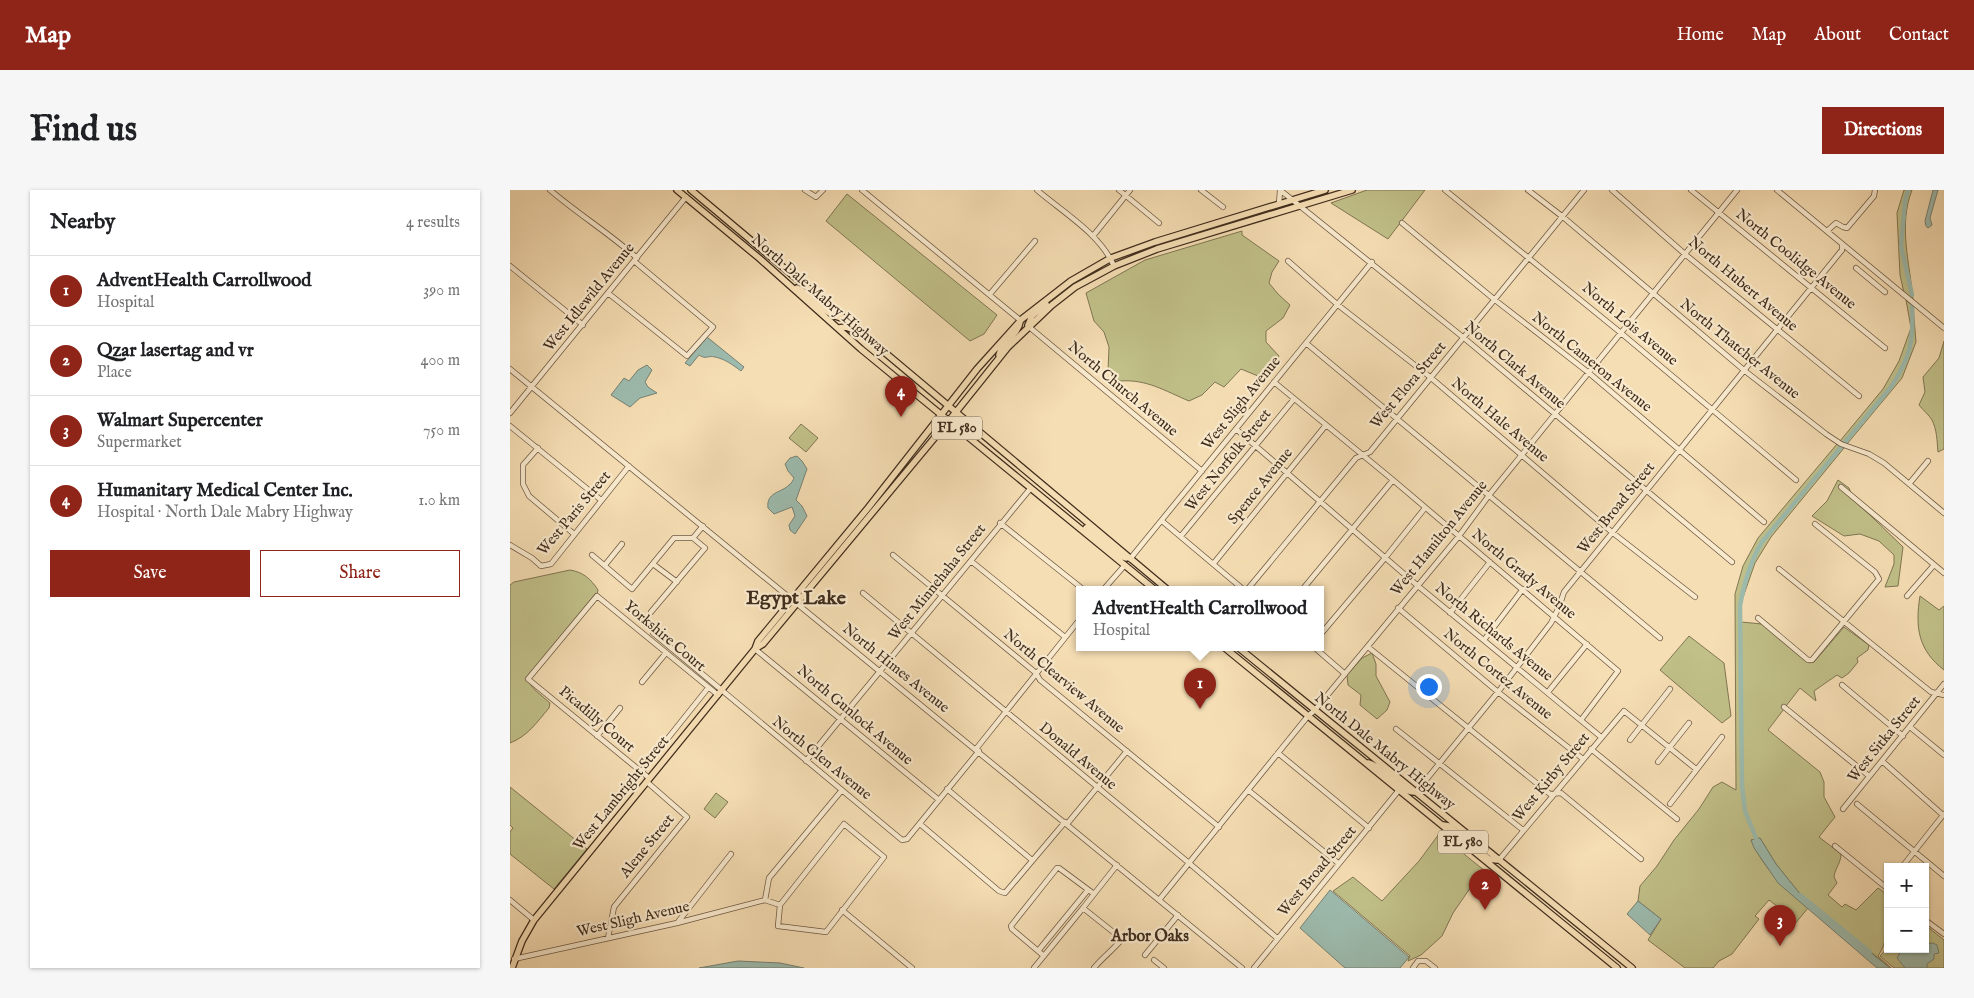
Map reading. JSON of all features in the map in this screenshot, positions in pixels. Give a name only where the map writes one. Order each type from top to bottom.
[{"type":"main road","name":"North Dale Mabry Highway","points":[[678,190],[686,193],[730,234],[948,421],[1150,586]]},
{"type":"main road","name":"North Dale Mabry Highway","points":[[691,190],[1163,586]]},
{"type":"main road","points":[[691,190],[686,193],[707,204]]},
{"type":"main road","points":[[999,357],[1002,346],[1019,327],[1020,320],[1071,281],[1111,258],[1155,242],[1325,190]]},
{"type":"main road","points":[[999,357],[1028,326],[1075,287],[1114,266],[1157,249],[1352,190]]},
{"type":"main road","points":[[730,234],[748,238]]},
{"type":"main road","points":[[759,258],[777,263]]},
{"type":"main road","points":[[790,286],[804,292],[834,317],[844,318]]},
{"type":"main road","points":[[1028,326],[1032,316],[1056,293]]},
{"type":"main road","name":"West Lambright Street","points":[[794,601],[981,364],[1020,320]]},
{"type":"main road","points":[[839,328],[846,327],[864,334]]},
{"type":"main road","name":"West Lambright Street","points":[[514,959],[534,920],[720,693],[755,649],[758,641],[956,412],[999,357]]},
{"type":"main road","points":[[1065,516],[1074,519],[1124,558],[1130,559]]},
{"type":"main road","points":[[1124,565],[1136,568],[1158,586]]},
{"type":"main road","name":"North Dale Mabry Highway","points":[[1229,651],[1617,968]]},
{"type":"main road","name":"North Dale Mabry Highway","points":[[1243,651],[1632,968]]},
{"type":"main road","points":[[1242,662],[1251,663],[1266,675],[1272,675]]},
{"type":"main road","points":[[1364,761],[1375,764],[1405,790],[1416,792]]},
{"type":"main road","points":[[1441,824],[1449,826],[1489,858],[1499,860]]},
{"type":"main road","points":[[1502,874],[1509,875],[1518,882],[1535,889]]},
{"type":"main road","points":[[512,968],[514,959]]},
{"type":"street","points":[[550,190],[578,214],[598,225],[713,327],[687,356],[608,293]]},
{"type":"street","points":[[805,190],[816,198],[823,190]]},
{"type":"street","points":[[862,190],[1020,320]]},
{"type":"street","points":[[1038,190],[1093,236],[1111,258],[1114,266]]},
{"type":"street","points":[[1119,190],[1159,223]]},
{"type":"street","points":[[1093,236],[1130,190]]},
{"type":"street","points":[[1201,190],[1222,207]]},
{"type":"street","points":[[1278,204],[1280,190]]},
{"type":"street","name":"North Clark Avenue","points":[[1280,190],[1372,262],[1732,562]]},
{"type":"street","name":"North Lois Avenue","points":[[1446,190],[1530,257],[1796,480]]},
{"type":"street","name":"North Thatcher Avenue","points":[[1528,190],[1745,371],[1841,444],[1869,454],[1884,463],[1944,513]]},
{"type":"street","name":"West Flora Street","points":[[1249,586],[1356,458],[1370,452],[1584,190]]},
{"type":"street","name":"North Hubert Avenue","points":[[1612,190],[1686,254],[1859,396]]},
{"type":"street","name":"North Coolidge Avenue","points":[[1691,190],[1885,348]]},
{"type":"street","name":"West Hamilton Avenue","points":[[1159,900],[1308,716],[1368,647],[1398,608],[1459,536],[1522,454],[1737,190]]},
{"type":"street","points":[[1777,190],[1944,328]]},
{"type":"street","points":[[1827,232],[1836,224],[1847,228],[1874,196],[1874,190]]},
{"type":"street","name":"West Idlewild Avenue","points":[[510,413],[608,293],[686,193]]},
{"type":"street","name":"North Cameron Avenue","points":[[1402,223],[1495,300],[1588,373],[1764,522]]},
{"type":"street","points":[[990,294],[1035,241]]},
{"type":"street","name":"West Broad Street","points":[[1416,792],[1498,692],[1555,617],[1564,592],[1842,250],[1842,244]]},
{"type":"street","name":"North Hale Avenue","points":[[1288,261],[1338,305],[1522,454],[1613,533],[1695,597]]},
{"type":"street","name":"West Sligh Avenue","points":[[1130,559],[1372,262]]},
{"type":"street","points":[[510,266],[583,324]]},
{"type":"street","points":[[1856,268],[1885,292]]},
{"type":"street","points":[[1870,280],[1876,273]]},
{"type":"street","name":"North Church Avenue","points":[[1028,326],[1202,471]]},
{"type":"street","points":[[1306,343],[1490,494],[1660,638]]},
{"type":"street","name":"North Himes Avenue","points":[[510,369],[1242,968]]},
{"type":"street","name":"North Grady Avenue","points":[[1274,382],[1393,480],[1618,671],[1581,720]]},
{"type":"street","name":"West Norfolk Street","points":[[1181,536],[1294,398]]},
{"type":"street","name":"Spence Avenue","points":[[1214,563],[1326,425]]},
{"type":"street","points":[[510,426],[601,500]]},
{"type":"street","name":"North Richards Avenue","points":[[1236,429],[1418,586],[1601,737]]},
{"type":"street","points":[[538,448],[523,465],[523,484],[528,496],[574,534]]},
{"type":"street","points":[[1909,484],[1928,461]]},
{"type":"street","name":"West Paris Street","points":[[510,545],[532,558],[541,566],[551,564],[629,466]]},
{"type":"street","points":[[1305,586],[1393,480]]},
{"type":"street","points":[[1841,487],[1944,573]]},
{"type":"street","name":"West Minnehaha Street","points":[[806,761],[1030,488]]},
{"type":"street","points":[[1324,631],[1386,558],[1425,508]]},
{"type":"street","points":[[1162,521],[1241,586]]},
{"type":"street","points":[[1000,523],[1079,586]]},
{"type":"street","points":[[1758,618],[1808,660],[1812,660],[1875,584],[1878,579],[1875,572],[1815,524]]},
{"type":"street","points":[[693,538],[702,526]]},
{"type":"street","points":[[592,555],[632,588],[674,538],[693,538],[705,548],[651,612]]},
{"type":"street","points":[[605,565],[622,544]]},
{"type":"street","name":"North Clearview Avenue","points":[[893,555],[1036,673],[1040,680],[1219,826]]},
{"type":"street","points":[[970,560],[1065,637]]},
{"type":"street","points":[[1450,612],[1490,562]]},
{"type":"street","points":[[653,564],[677,582]]},
{"type":"street","points":[[1106,586],[1124,565]]},
{"type":"street","points":[[1907,596],[1934,565]]},
{"type":"street","points":[[1779,569],[1931,692],[1944,695]]},
{"type":"street","points":[[1484,640],[1523,590]]},
{"type":"street","name":"Donald Avenue","points":[[863,593],[1277,938]]},
{"type":"street","name":"Yorkshire Court","points":[[528,679],[597,596],[708,688],[720,693]]},
{"type":"street","name":"North Cortez Avenue","points":[[1398,608],[1498,692],[1583,759]]},
{"type":"street","points":[[1076,624],[920,824],[999,891],[1005,893],[1127,751]]},
{"type":"street","points":[[653,632],[721,688],[720,693]]},
{"type":"street","points":[[1548,692],[1587,644]]},
{"type":"street","points":[[1368,647],[1550,794],[1561,793],[1641,859]]},
{"type":"street","name":"North Gunlock Avenue","points":[[755,649],[938,800]]},
{"type":"street","points":[[1318,651],[1345,674]]},
{"type":"street","points":[[642,682],[666,653]]},
{"type":"street","name":"Picadilly Court","points":[[528,679],[641,772],[648,780]]},
{"type":"street","name":"West Sitka Street","points":[[1843,809],[1944,684]]},
{"type":"street","points":[[1842,685],[1903,736]]},
{"type":"street","points":[[641,772],[708,688]]},
{"type":"street","points":[[1630,740],[1670,688]]},
{"type":"street","name":"North Glen Avenue","points":[[720,693],[902,840],[907,839],[920,824]]},
{"type":"street","points":[[1784,707],[1869,776]]},
{"type":"street","points":[[597,736],[620,708]]},
{"type":"street","name":"West Kirby Street","points":[[1499,860],[1624,711],[1642,725]]},
{"type":"street","points":[[1658,762],[1689,722]]},
{"type":"street","points":[[1642,725],[1696,769]]},
{"type":"street","points":[[1910,727],[1944,754]]},
{"type":"street","points":[[1396,729],[1523,830]]},
{"type":"street","points":[[1670,804],[1722,737]]},
{"type":"street","points":[[1591,749],[1677,820]]},
{"type":"street","points":[[1278,754],[1369,828]]},
{"type":"street","points":[[1882,761],[1943,815],[1905,863]]},
{"type":"street","name":"Alene Street","points":[[608,938],[614,906],[687,817],[648,780]]},
{"type":"street","points":[[765,900],[769,878],[842,790]]},
{"type":"street","points":[[947,790],[1032,860]]},
{"type":"street","points":[[1248,790],[1338,863]]},
{"type":"street","name":"West Broad Street","points":[[1254,968],[1399,790]]},
{"type":"street","points":[[1857,804],[1944,876]]},
{"type":"street","points":[[844,824],[884,857],[842,910],[826,932],[778,926],[780,904],[844,824]]},
{"type":"street","points":[[1835,846],[1884,885]]},
{"type":"street","points":[[677,923],[731,854]]},
{"type":"street","points":[[1034,968],[1117,865]]},
{"type":"street","points":[[1044,956],[1012,929],[1011,926],[1057,868],[1094,894]]},
{"type":"street","points":[[1038,951],[1088,890]]},
{"type":"street","points":[[510,900],[534,920]]},
{"type":"street","name":"West Sligh Avenue","points":[[514,959],[677,923],[765,900],[780,904]]},
{"type":"street","points":[[1083,908],[1122,939],[1108,956],[1102,958],[1094,968]]},
{"type":"street","points":[[842,910],[912,968]]},
{"type":"street","points":[[1145,955],[1178,915]]},
{"type":"street","points":[[1929,923],[1944,934]]},
{"type":"street","points":[[1154,960],[1164,968]]},
{"type":"street","points":[[1413,968],[1418,962],[1426,961],[1435,968]]},
{"type":"shaded area","points":[[1367,190],[1425,190],[1388,239],[1331,203]]},
{"type":"shaded area","points":[[1904,190],[1912,190],[1908,204],[1905,231],[1913,300],[1904,293],[1900,275],[1897,213]]},
{"type":"shaded area","points":[[1933,190],[1938,190],[1930,218],[1932,225],[1928,228],[1925,221]]},
{"type":"shaded area","points":[[847,194],[997,315],[984,334],[970,341],[826,221]]},
{"type":"shaded area","points":[[1242,231],[1242,235],[1279,261],[1272,272],[1269,283],[1290,305],[1283,318],[1266,331],[1266,342],[1279,356],[1269,372],[1258,376],[1241,369],[1224,387],[1215,382],[1202,395],[1189,401],[1147,384],[1120,381],[1108,371],[1109,347],[1104,332],[1094,321],[1086,293],[1145,260]]},
{"type":"shaded area","points":[[1906,300],[1913,306],[1916,342],[1902,378],[1847,444],[1840,441],[1883,389],[1899,361],[1911,328]]},
{"type":"shaded area","points":[[707,337],[744,367],[741,371],[719,358],[699,355],[690,366],[685,363]]},
{"type":"shaded area","points":[[1944,341],[1944,449],[1938,452],[1934,424],[1919,405],[1925,392],[1923,377],[1939,358]]},
{"type":"shaded area","points":[[647,365],[652,370],[645,382],[648,387],[657,393],[640,398],[630,407],[611,395],[624,378],[629,381],[638,370]]},
{"type":"shaded area","points":[[801,424],[818,438],[806,452],[789,438]]},
{"type":"shaded area","points":[[1837,444],[1844,448],[1771,537],[1755,563],[1741,603],[1741,622],[1762,624],[1809,663],[1814,662],[1844,627],[1869,645],[1868,650],[1857,658],[1858,662],[1849,673],[1842,678],[1837,675],[1814,691],[1816,701],[1800,688],[1786,706],[1782,707],[1784,709],[1768,730],[1820,772],[1824,782],[1824,797],[1835,817],[1819,837],[1841,854],[1834,877],[1837,883],[1828,895],[1842,907],[1845,904],[1856,910],[1878,888],[1884,892],[1884,944],[1878,956],[1891,968],[1805,900],[1776,864],[1760,838],[1751,840],[1768,869],[1783,886],[1808,908],[1794,925],[1782,910],[1769,900],[1755,916],[1759,919],[1732,954],[1719,961],[1713,968],[1685,968],[1648,940],[1661,919],[1638,901],[1640,886],[1657,866],[1713,787],[1722,782],[1736,790],[1735,594],[1743,566],[1758,538]]},
{"type":"shaded area","points":[[797,456],[807,469],[796,500],[802,506],[807,516],[795,534],[790,530],[789,525],[795,516],[792,507],[774,514],[768,508],[768,503],[772,496],[792,482],[794,478],[785,464],[790,458]]},
{"type":"shaded area","points":[[1838,480],[1849,488],[1851,493],[1840,484],[1838,487],[1903,547],[1898,586],[1885,587],[1894,564],[1894,555],[1879,541],[1860,534],[1844,536],[1812,516],[1827,501]]},
{"type":"shaded area","points":[[570,570],[579,572],[589,579],[598,590],[597,594],[526,679],[550,703],[549,708],[527,733],[510,743],[510,585],[514,582]]},
{"type":"shaded area","points":[[1920,596],[1939,610],[1944,606],[1944,670],[1929,654],[1920,637],[1918,618]]},
{"type":"shaded area","points":[[1689,636],[1724,663],[1731,716],[1722,723],[1660,670]]},
{"type":"shaded area","points":[[1372,653],[1376,664],[1376,676],[1390,702],[1387,710],[1377,719],[1360,705],[1361,695],[1348,685],[1347,675],[1362,658]]},
{"type":"shaded area","points":[[510,787],[587,849],[554,889],[510,854],[510,832],[513,828],[510,825]]},
{"type":"shaded area","points":[[716,793],[728,802],[715,818],[704,809]]},
{"type":"shaded area","points":[[1439,834],[1485,871],[1475,881],[1453,913],[1442,936],[1421,955],[1408,961],[1410,956],[1333,891],[1353,877],[1382,901],[1419,861]]},
{"type":"shaded area","points":[[1760,838],[1776,864],[1805,900],[1890,968],[1877,968],[1778,883],[1754,848],[1751,840]]},
{"type":"shaded area","points":[[1330,890],[1409,957],[1400,968],[1345,968],[1300,928]]},
{"type":"shaded area","points":[[1638,901],[1661,919],[1650,935],[1627,914]]},
{"type":"shaded area","points":[[1929,928],[1944,940],[1944,968],[1894,968],[1880,956],[1884,952],[1929,953]]},
{"type":"shaded area","points":[[1929,944],[1937,945],[1939,953],[1934,954],[1934,959],[1927,964],[1927,968],[1905,968],[1897,958],[1900,953],[1929,953]]},
{"type":"shaded area","points":[[738,961],[780,963],[804,968],[699,968]]},
{"type":"waterway","points":[[1908,190],[1905,201],[1901,246],[1912,295]]},
{"type":"waterway","points":[[1758,843],[1745,811],[1742,786],[1740,606],[1746,581],[1754,557],[1762,542],[1891,387],[1907,358],[1912,329],[1912,306]]},
{"type":"waterway","points":[[1800,895],[1870,952]]},
{"type":"place","name":"Humanitary Medical Center Inc.","points":[[901,417]]},
{"type":"place","name":"AdventHealth Carrollwood","points":[[1200,709]]},
{"type":"place","name":"Qzar lasertag and vr","points":[[1485,910]]},
{"type":"place","name":"Walmart Supercenter","points":[[1780,946]]},
{"type":"district","name":"Egypt Lake","points":[[796,598]]},
{"type":"district","name":"Arbor Oaks","points":[[1150,937]]}]
